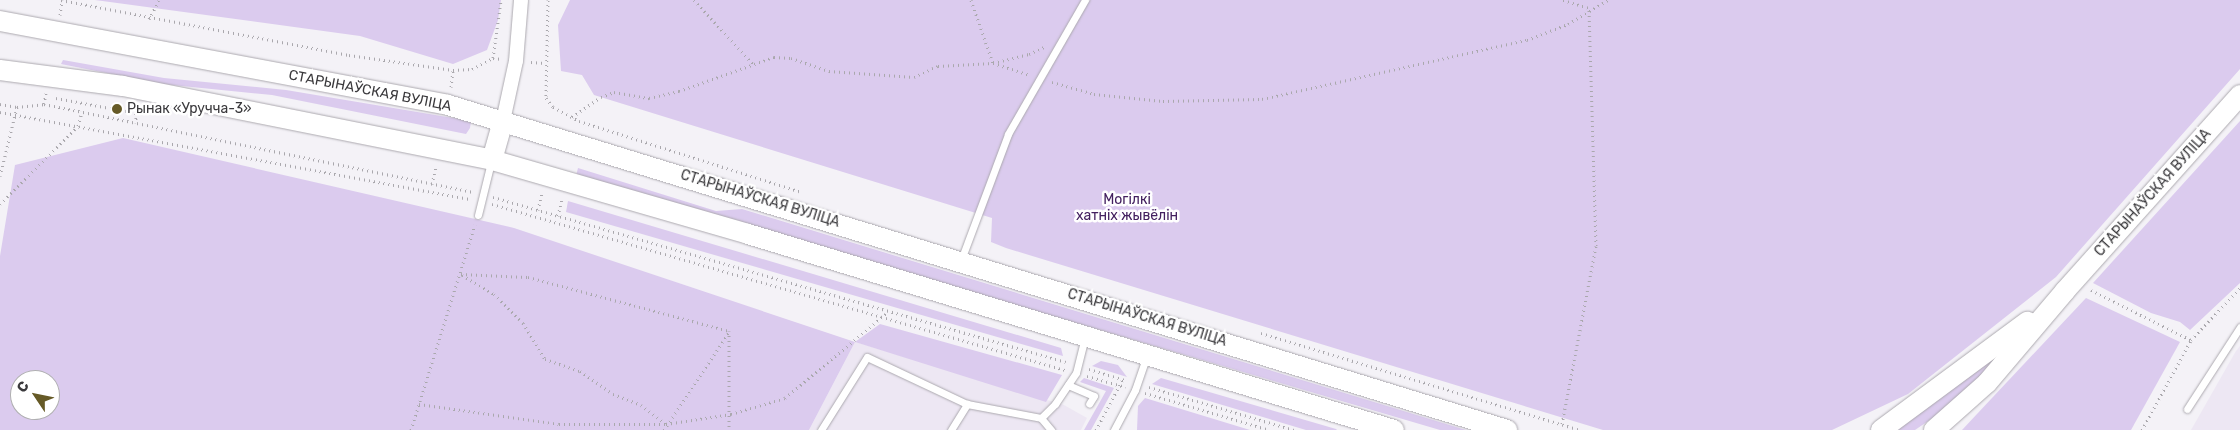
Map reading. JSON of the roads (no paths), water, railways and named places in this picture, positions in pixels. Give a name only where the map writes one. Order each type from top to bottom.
[{"type":"main road","name":"СТАРЫНАЎСКАЯ ВУЛІЦА","points":[[0,20],[448,105],[961,260],[1507,430]]},
{"type":"main road","points":[[0,70],[123,86],[440,148],[492,160],[1085,336],[1368,426],[1394,430]]},
{"type":"main road","name":"СТАРЫНАЎСКАЯ ВУЛІЦА","points":[[1934,430],[1987,383],[2071,284],[2240,95]]},
{"type":"main road","points":[[492,160],[503,121]]},
{"type":"main road","name":"СТАРЫНАЎСКАЯ ВУЛІЦА","points":[[1881,430],[1959,375],[2071,284]]},
{"type":"street","points":[[503,121],[516,61],[521,0]]},
{"type":"lane","points":[[961,260],[1008,134],[1085,0]]},
{"type":"lane","points":[[478,215],[492,160]]},
{"type":"lane","points":[[2187,409],[2238,336],[2240,327]]},
{"type":"lane","points":[[1040,418],[1068,385],[1078,369],[1085,336]]},
{"type":"lane","points":[[1114,430],[1135,387],[1147,355]]},
{"type":"lane","points":[[822,430],[867,357],[966,404],[1040,418],[1051,430]]},
{"type":"lane","points":[[1068,385],[1094,396],[1089,404]]},
{"type":"lane","points":[[951,430],[966,404]]},
{"type":"place","name":"Рынак «Уручча-3»","points":[[117,109]]},
{"type":"park label","name":"Могілкі хатніх жывёлін","points":[[1127,208]]}]
